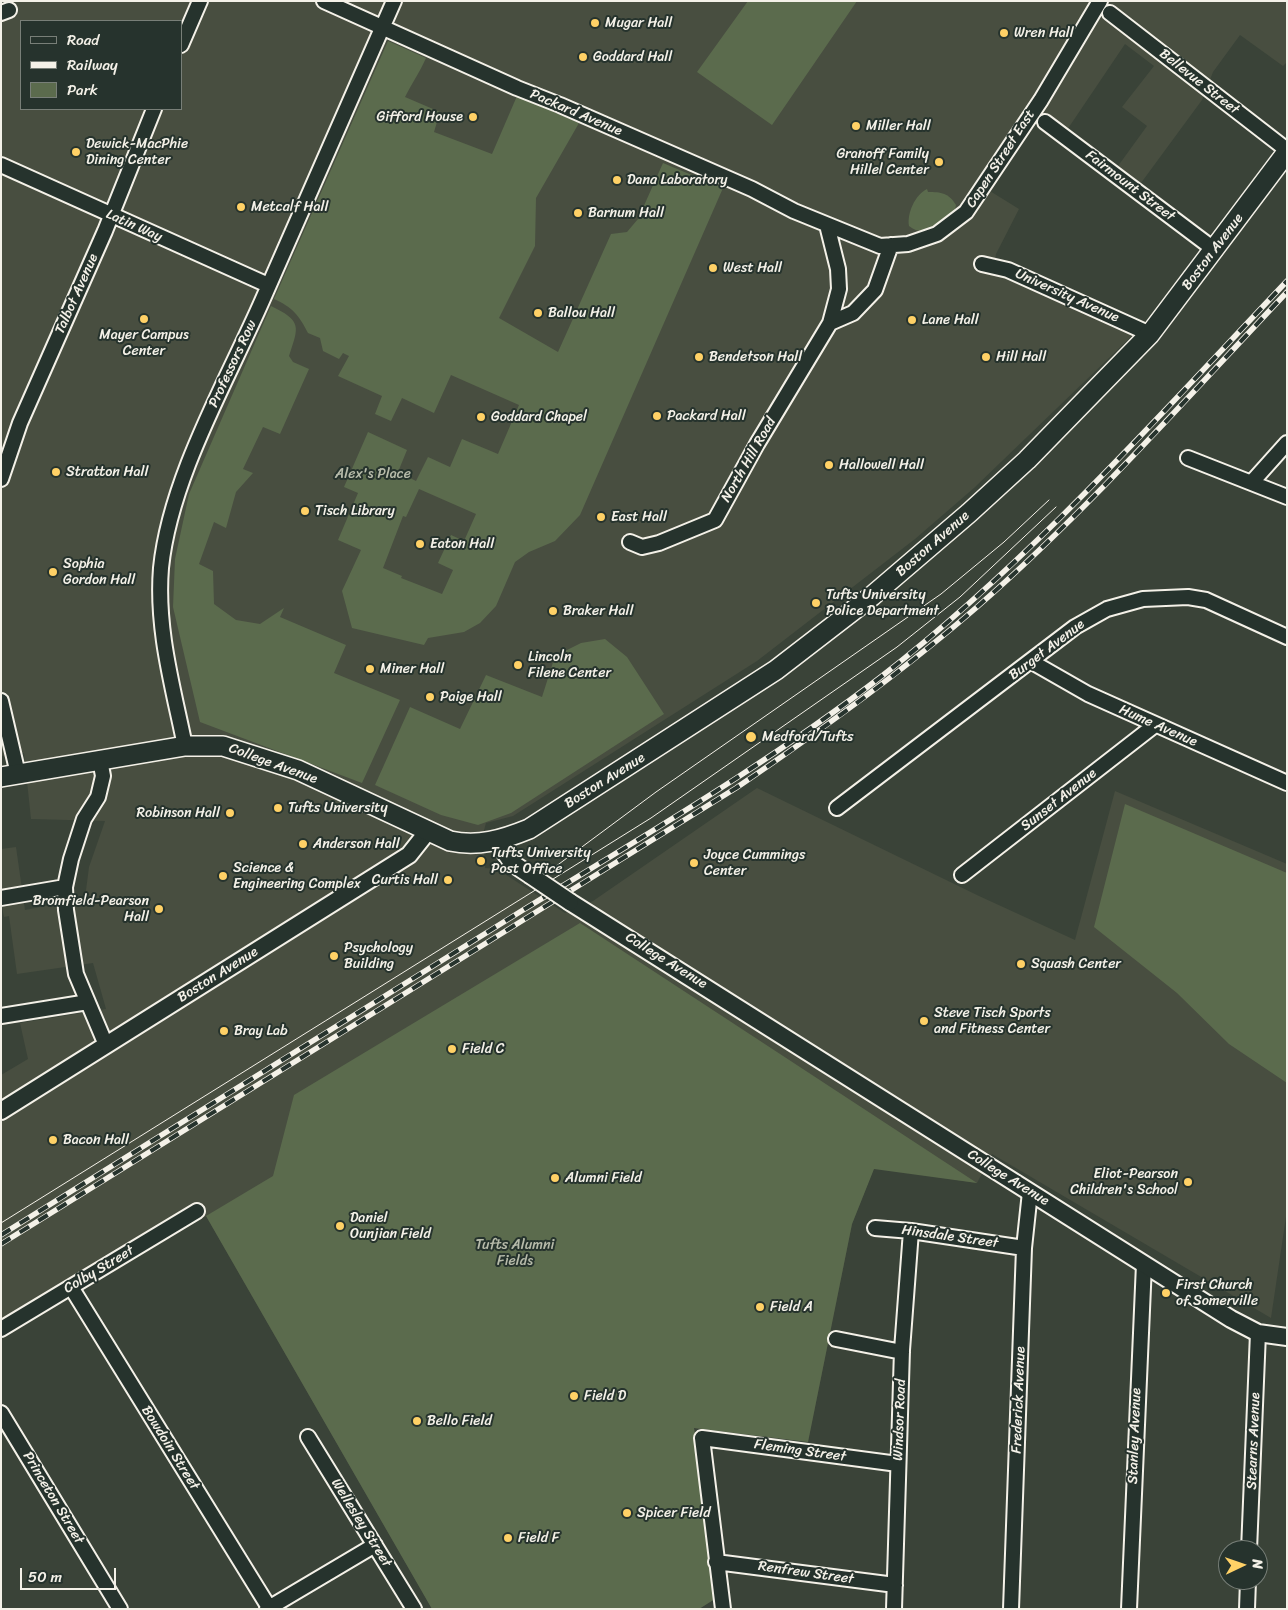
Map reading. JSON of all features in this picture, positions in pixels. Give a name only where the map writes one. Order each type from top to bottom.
[{"type":"main road","name":"Boston Avenue","points":[[497,841],[529,829],[776,670],[840,623],[969,513],[1020,466],[1150,334],[1215,250],[1287,151]]},
{"type":"main road","name":"College Avenue","points":[[10,775],[185,746],[223,746],[298,770],[445,839],[463,844],[497,841]]},
{"type":"street","points":[[182,43],[200,1]]},
{"type":"street","name":"Packard Avenue","points":[[324,1],[737,182],[827,225]]},
{"type":"street","name":"Professors Row","points":[[185,746],[162,638],[159,614],[161,568],[168,520],[213,407],[394,1]]},
{"type":"street","name":"Capen Street East","points":[[827,225],[880,246],[908,244],[937,234],[966,212],[1040,100],[1100,1]]},
{"type":"street","name":"Bellevue Street","points":[[1110,13],[1287,151]]},
{"type":"street","name":"Talbot Avenue","points":[[1,479],[20,423],[110,216],[154,110]]},
{"type":"street","name":"Fairmount Street","points":[[1045,122],[1215,250]]},
{"type":"street","name":"Latin Way","points":[[1,165],[110,216],[268,285]]},
{"type":"street","name":"North Hill Road","points":[[630,542],[642,547],[659,543],[715,520],[754,450],[830,323],[836,307],[838,275],[827,225]]},
{"type":"street","points":[[830,323],[853,313],[875,290],[891,245]]},
{"type":"street","name":"University Avenue","points":[[982,264],[1008,270],[1150,334]]},
{"type":"street","points":[[1252,482],[1287,443]]},
{"type":"street","points":[[1188,458],[1287,497]]},
{"type":"street","name":"Burget Avenue","points":[[837,808],[951,720],[1032,662],[1075,627],[1106,609],[1143,599],[1172,596],[1206,600],[1287,636]]},
{"type":"street","name":"Hume Avenue","points":[[1032,662],[1088,694],[1287,783]]},
{"type":"street","points":[[1,701],[10,775]]},
{"type":"street","name":"Sunset Avenue","points":[[962,874],[1155,725]]},
{"type":"street","points":[[100,760],[103,776],[98,798],[84,819],[71,859],[66,887],[66,910],[76,974],[106,1045]]},
{"type":"street","name":"Boston Avenue","points":[[1,1111],[409,855],[428,831]]},
{"type":"street","name":"College Avenue","points":[[497,841],[512,863],[570,902],[1231,1319],[1258,1333],[1287,1337]]},
{"type":"street","points":[[1,898],[66,887]]},
{"type":"street","points":[[1,1016],[88,1002]]},
{"type":"street","name":"Frederick Avenue","points":[[1011,1609],[1024,1248],[1030,1192]]},
{"type":"street","name":"Colby Street","points":[[1,1329],[197,1211]]},
{"type":"street","name":"Hinsdale Street","points":[[875,1228],[911,1231],[1024,1248]]},
{"type":"street","name":"Windsor Road","points":[[894,1609],[902,1352],[911,1231]]},
{"type":"street","name":"Stanley Avenue","points":[[1129,1609],[1144,1264]]},
{"type":"street","name":"Bowdoin Street","points":[[72,1287],[269,1608]]},
{"type":"street","name":"Stearns Avenue","points":[[1249,1540],[1258,1333]]},
{"type":"street","points":[[836,1339],[902,1352]]},
{"type":"street","name":"Princeton Street","points":[[1,1413],[120,1609]]},
{"type":"street","name":"Wellesley Street","points":[[308,1437],[414,1609]]},
{"type":"street","name":"Fleming Street","points":[[716,1562],[702,1438],[898,1464]]},
{"type":"street","points":[[269,1608],[375,1545]]},
{"type":"street","points":[[716,1562],[723,1609]]},
{"type":"street","name":"Renfrew Street","points":[[716,1562],[895,1585]]},
{"type":"street","points":[[1247,1609],[1248,1590]]},
{"type":"shaded area","name":"Tufts University","points":[[1,1],[1287,1],[1287,62],[1283,66],[1240,35],[1213,72],[1202,100],[1141,183],[1118,166],[1147,126],[1122,107],[1154,66],[1125,44],[1067,130],[1029,102],[977,183],[1019,209],[996,254],[994,268],[1137,331],[974,488],[915,539],[757,661],[513,816],[486,823],[483,834],[485,868],[497,869],[565,913],[593,901],[757,788],[979,896],[1075,940],[1115,791],[1287,864],[1287,1210],[1271,1318],[992,1154],[977,1183],[874,1168],[852,1224],[808,1442],[694,1428],[718,1597],[699,1609],[432,1609],[206,1216],[159,1244],[149,1235],[1,1324],[1,1075],[28,1059],[20,1023],[106,1009],[93,963],[17,974],[9,916],[4,917],[1,902],[1,849],[16,847],[25,910],[85,898],[89,867],[105,821],[31,819],[24,753],[1,756]]},
{"type":"green space","points":[[748,1],[857,1],[772,125],[697,72]]},
{"type":"green space","name":"Alex's Place","points":[[388,41],[426,58],[405,97],[440,112],[434,132],[492,154],[517,96],[579,123],[536,198],[535,246],[499,318],[558,352],[611,234],[627,232],[638,219],[663,163],[723,188],[580,515],[555,541],[529,552],[515,562],[496,606],[480,623],[464,632],[428,638],[424,645],[352,628],[342,591],[361,550],[338,540],[358,493],[344,487],[368,432],[407,450],[398,472],[416,481],[428,457],[450,467],[462,439],[498,454],[519,405],[451,375],[434,413],[402,398],[391,421],[375,414],[382,396],[338,376],[349,356],[343,353],[339,359],[323,351],[320,338],[308,333],[294,312],[286,305],[274,299]],"holes":[[[419,489],[476,514],[464,541],[451,535],[438,563],[453,570],[442,594],[401,578],[402,576],[383,568],[403,516],[406,517]]]},
{"type":"green space","points":[[927,189],[928,192],[941,193],[953,201],[956,205],[954,212],[950,218],[937,228],[923,231],[915,230],[909,226],[909,216],[919,195]]},
{"type":"green space","points":[[271,306],[281,311],[293,321],[296,331],[289,356],[293,362],[309,369],[280,434],[263,427],[243,469],[253,473],[236,492],[226,528],[214,522],[199,564],[213,571],[214,604],[236,620],[260,624],[284,608],[280,617],[346,645],[334,673],[400,700],[362,783],[200,722],[173,607],[175,559],[189,494]]},
{"type":"green space","points":[[605,639],[627,657],[664,714],[511,813],[478,825],[441,815],[375,785],[410,707],[460,729],[486,675],[542,697],[555,656],[581,643]]},
{"type":"green space","points":[[1125,804],[1287,873],[1287,1083],[1229,1044],[1177,993],[1094,927]]},
{"type":"green space","name":"Tufts Alumni Fields","points":[[580,923],[977,1183],[874,1169],[852,1224],[808,1442],[694,1428],[718,1597],[699,1609],[432,1609],[206,1216],[273,1176],[294,1095]]},
{"type":"tram line","points":[[532,884],[656,792],[941,594],[1004,542],[1049,500]]},
{"type":"tram line","points":[[1,1223],[651,818],[897,647],[960,597],[1056,507]]},
{"type":"railway","points":[[1,1235],[706,798],[839,708],[882,676],[990,585],[1141,436],[1287,281]]},
{"type":"railway","points":[[1,1244],[736,788],[860,701],[977,607],[1058,532],[1136,453],[1287,292]]},
{"type":"place","name":"Mugar Hall","points":[[595,23]]},
{"type":"place","name":"Wren Hall","points":[[1004,33]]},
{"type":"place","name":"Goddard Hall","points":[[583,57]]},
{"type":"place","name":"Gifford House","points":[[473,117]]},
{"type":"place","name":"Miller Hall","points":[[856,126]]},
{"type":"place","name":"Dewick-MacPhie Dining Center","points":[[76,152]]},
{"type":"place","name":"Granoff Family Hillel Center","points":[[939,162]]},
{"type":"place","name":"Dana Laboratory","points":[[617,180]]},
{"type":"place","name":"Metcalf Hall","points":[[241,207]]},
{"type":"place","name":"Barnum Hall","points":[[578,213]]},
{"type":"place","name":"West Hall","points":[[713,268]]},
{"type":"place","name":"Ballou Hall","points":[[538,313]]},
{"type":"place","name":"Mayer Campus Center","points":[[144,319]]},
{"type":"place","name":"Lane Hall","points":[[912,320]]},
{"type":"place","name":"Bendetson Hall","points":[[699,357]]},
{"type":"place","name":"Hill Hall","points":[[986,357]]},
{"type":"place","name":"Packard Hall","points":[[657,416]]},
{"type":"place","name":"Goddard Chapel","points":[[481,417]]},
{"type":"place","name":"Hallowell Hall","points":[[829,465]]},
{"type":"place","name":"Stratton Hall","points":[[56,472]]},
{"type":"place","name":"Tisch Library","points":[[305,511]]},
{"type":"place","name":"East Hall","points":[[601,517]]},
{"type":"place","name":"Eaton Hall","points":[[420,544]]},
{"type":"place","name":"Sophia Gordon Hall","points":[[53,572]]},
{"type":"place","name":"Tufts University Police Department","points":[[816,603]]},
{"type":"place","name":"Braker Hall","points":[[553,611]]},
{"type":"place","name":"Lincoln Filene Center","points":[[518,665]]},
{"type":"place","name":"Miner Hall","points":[[370,669]]},
{"type":"place","name":"Paige Hall","points":[[430,697]]},
{"type":"place","name":"Medford/Tufts","points":[[751,737]]},
{"type":"place","name":"Tufts University","points":[[278,808]]},
{"type":"place","name":"Robinson Hall","points":[[230,813]]},
{"type":"place","name":"Anderson Hall","points":[[303,844]]},
{"type":"place","name":"Tufts University Post Office","points":[[481,861]]},
{"type":"place","name":"Joyce Cummings Center","points":[[694,863]]},
{"type":"place","name":"Science & Engineering Complex","points":[[223,876]]},
{"type":"place","name":"Curtis Hall","points":[[448,880]]},
{"type":"place","name":"Bromfield-Pearson Hall","points":[[159,909]]},
{"type":"place","name":"Psychology Building","points":[[334,956]]},
{"type":"place","name":"Squash Center","points":[[1021,964]]},
{"type":"place","name":"Steve Tisch Sports and Fitness Center","points":[[924,1021]]},
{"type":"place","name":"Bray Lab","points":[[224,1031]]},
{"type":"place","name":"Field C","points":[[452,1049]]},
{"type":"place","name":"Bacon Hall","points":[[53,1140]]},
{"type":"place","name":"Alumni Field","points":[[555,1178]]},
{"type":"place","name":"Eliot-Pearson Children's School","points":[[1188,1182]]},
{"type":"place","name":"Daniel Ounjian Field","points":[[340,1226]]},
{"type":"place","name":"First Church of Somerville","points":[[1166,1293]]},
{"type":"place","name":"Field A","points":[[760,1307]]},
{"type":"place","name":"Field D","points":[[574,1396]]},
{"type":"place","name":"Bello Field","points":[[417,1421]]},
{"type":"place","name":"Spicer Field","points":[[627,1513]]},
{"type":"place","name":"Field F","points":[[508,1538]]}]
